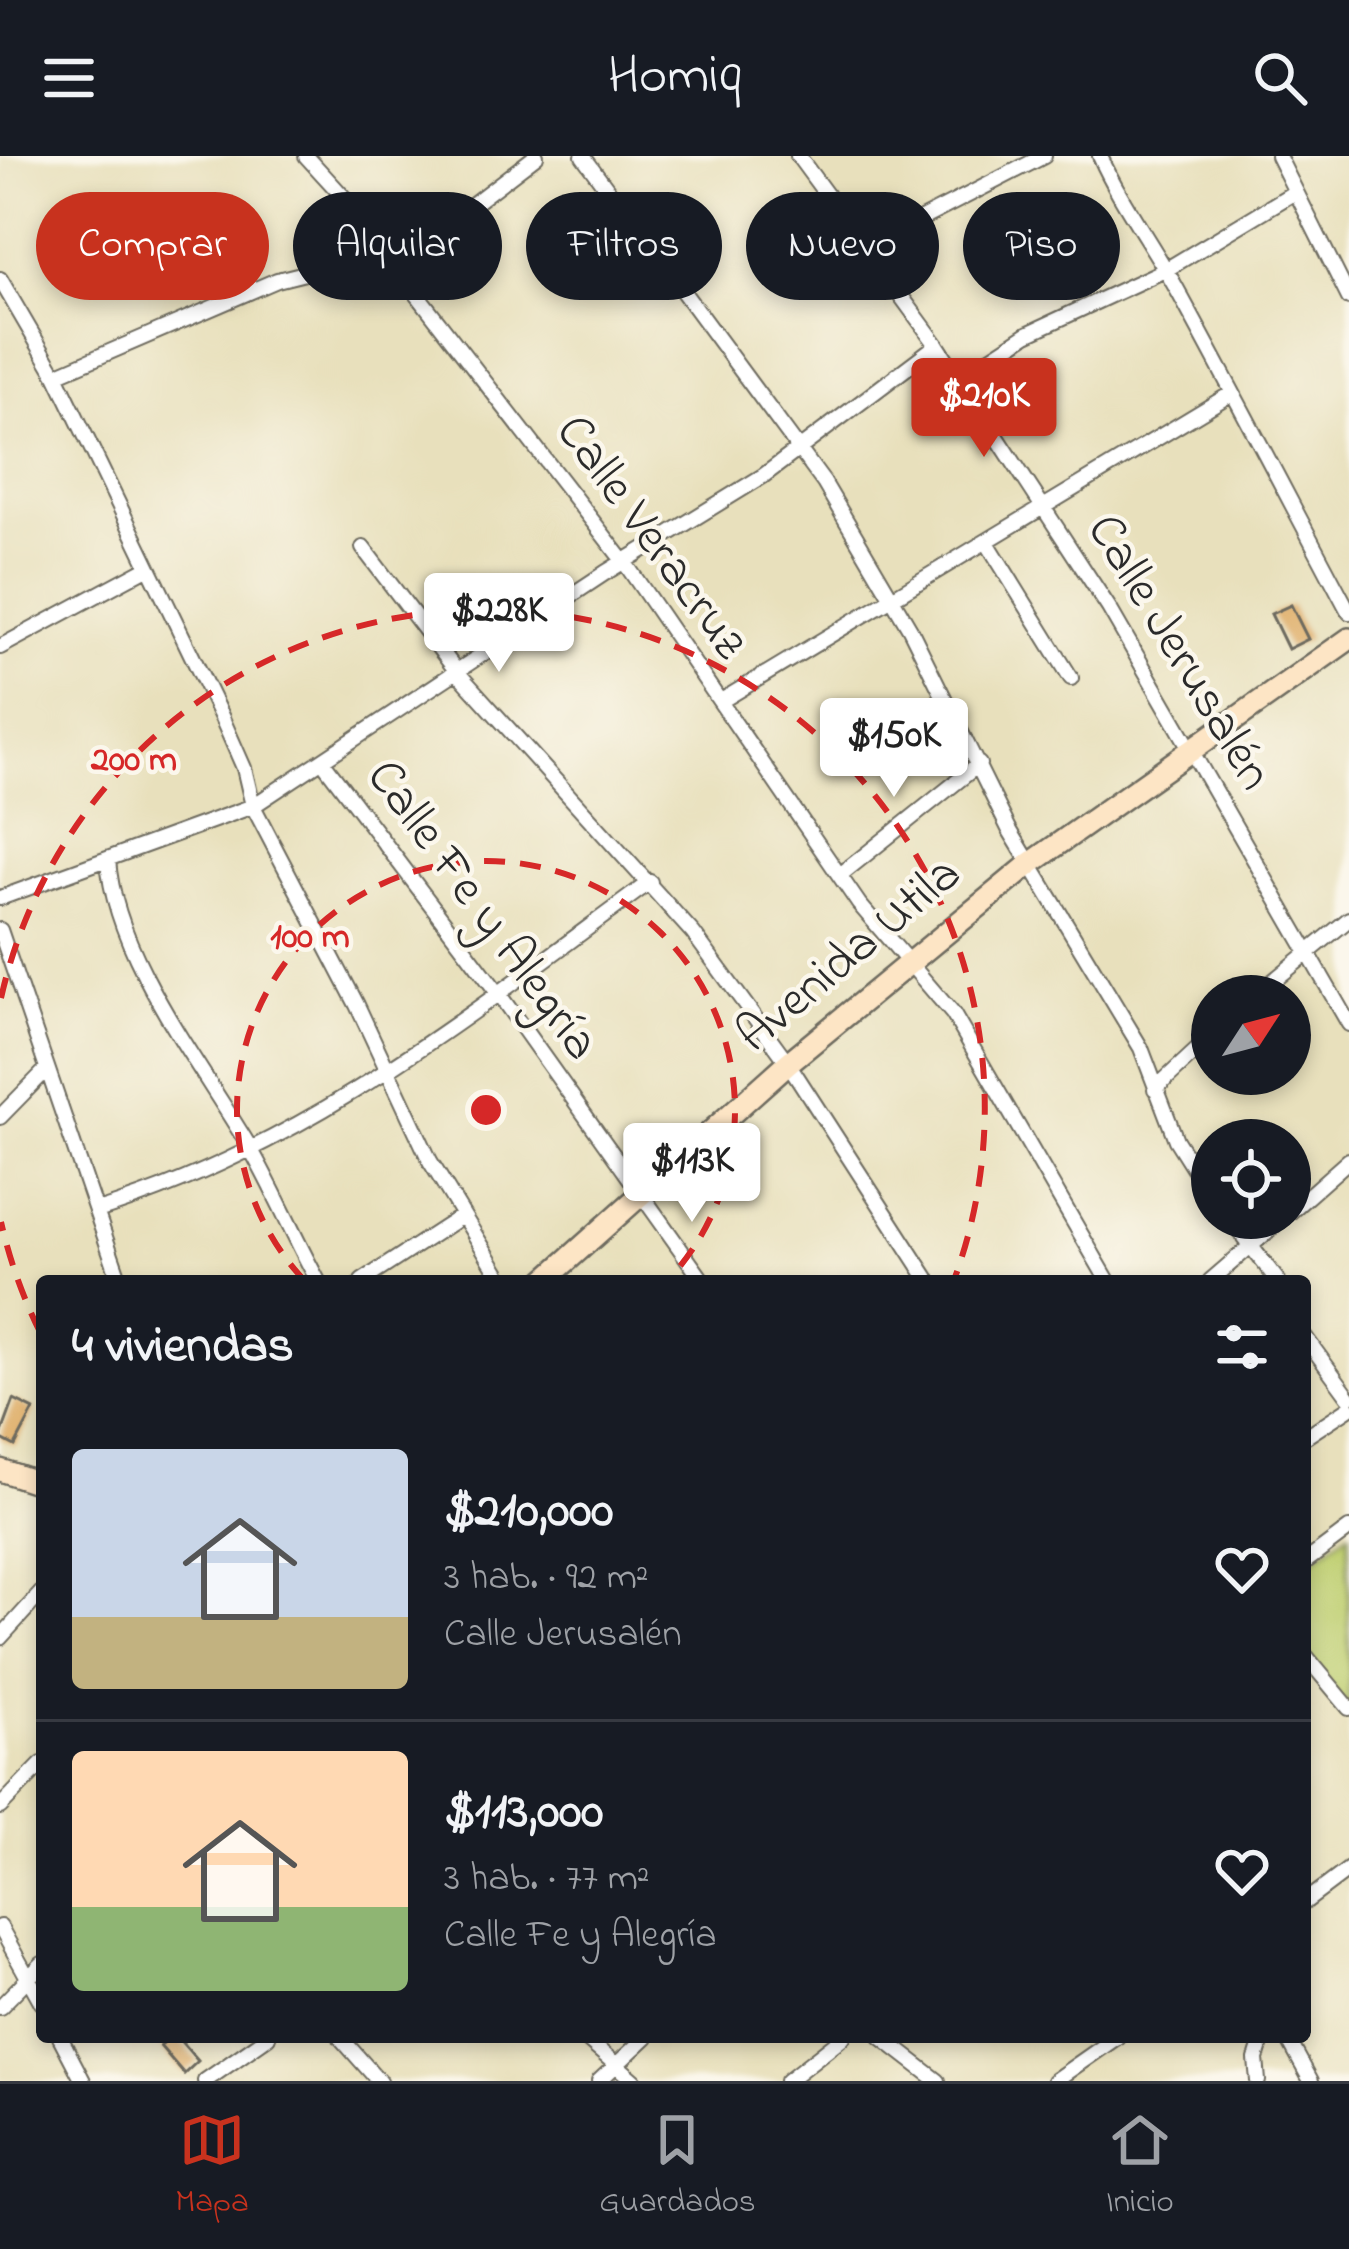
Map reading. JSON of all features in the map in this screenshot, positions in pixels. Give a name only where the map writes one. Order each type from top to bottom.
[{"type":"street","name":"Calle Veracruz","points":[[306,156],[339,192]]},
{"type":"street","points":[[489,192],[536,156]]},
{"type":"street","points":[[583,156],[800,448],[893,601],[1030,864],[1141,1048],[1176,1140],[1191,1164]]},
{"type":"street","name":"Calle Jerusalén","points":[[798,156],[824,192]]},
{"type":"street","points":[[939,210],[1044,156]]},
{"type":"street","points":[[1100,156],[1166,269],[1229,395],[1264,446],[1349,612]]},
{"type":"street","points":[[1278,156],[1349,298]]},
{"type":"street","points":[[960,378],[1027,334],[1166,269],[1295,192]]},
{"type":"street","points":[[1335,271],[1349,261]]},
{"type":"street","points":[[56,375],[260,286],[293,277]]},
{"type":"street","points":[[0,279],[56,375],[244,767],[254,806],[462,1216],[499,1275]]},
{"type":"street","name":"Calle Veracruz","points":[[422,300],[625,562],[906,966],[952,1014],[1104,1275]]},
{"type":"street","name":"Calle Jerusalén","points":[[904,300],[1046,508],[1195,748],[1303,952],[1349,1024]]},
{"type":"street","points":[[0,319],[19,309]]},
{"type":"street","points":[[0,898],[254,806],[800,448],[937,345]]},
{"type":"street","points":[[721,700],[988,544],[1229,395]]},
{"type":"street","points":[[988,544],[1072,678]]},
{"type":"street","points":[[363,548],[458,673],[650,882],[788,1063],[925,1275]]},
{"type":"street","points":[[0,646],[147,568]]},
{"type":"street","name":"Avenida Utila","points":[[551,1275],[788,1063],[1030,864],[1349,639]]},
{"type":"street","name":"Calle Fe y Alegría","points":[[323,762],[498,993],[699,1275]]},
{"type":"street","points":[[840,875],[979,764]]},
{"type":"street","points":[[108,859],[110,897],[315,1275]]},
{"type":"street","points":[[97,1211],[206,1173],[298,1129],[388,1072],[650,882]]},
{"type":"street","points":[[1278,975],[1349,919]]},
{"type":"street","points":[[0,930],[118,1275]]},
{"type":"street","points":[[1155,1089],[1191,1056]]},
{"type":"street","points":[[0,1117],[47,1069]]},
{"type":"street","points":[[1311,1193],[1349,1160]]},
{"type":"street","points":[[371,1275],[462,1216]]},
{"type":"street","points":[[1247,1239],[1274,1275]]},
{"type":"street","points":[[1217,1275],[1259,1239]]},
{"type":"street","points":[[1311,1345],[1349,1397]]},
{"type":"street","points":[[1311,1433],[1349,1408]]},
{"type":"street","points":[[0,1470],[36,1482]]},
{"type":"street","points":[[1311,1558],[1349,1529]]},
{"type":"street","points":[[0,1639],[36,1599]]},
{"type":"street","points":[[1311,1662],[1349,1708]]},
{"type":"street","points":[[0,1807],[36,1771]]},
{"type":"street","points":[[1311,1898],[1349,1869]]},
{"type":"street","points":[[0,1927],[36,1992]]},
{"type":"street","points":[[0,2007],[36,1971]]},
{"type":"street","points":[[62,2043],[82,2081]]},
{"type":"street","points":[[205,2081],[259,2043]]},
{"type":"street","points":[[345,2043],[379,2081]]},
{"type":"street","points":[[591,2043],[635,2081]]},
{"type":"street","points":[[599,2081],[641,2043]]},
{"type":"street","points":[[787,2081],[835,2043]]},
{"type":"street","points":[[889,2043],[938,2081]]},
{"type":"street","points":[[1054,2081],[1108,2043]]},
{"type":"street","points":[[1258,2081],[1256,2060],[1261,2043]]},
{"type":"street","points":[[1290,2043],[1311,2081]]},
{"type":"green space","points":[[1349,1532],[1349,1710],[1311,1664],[1311,1560]]},
{"type":"building","points":[[1291,605],[1308,639],[1288,649],[1271,614]]},
{"type":"building","points":[[14,1400],[34,1410],[15,1446],[0,1438]]},
{"type":"building","points":[[182,2043],[198,2061],[184,2074],[160,2046]]}]
